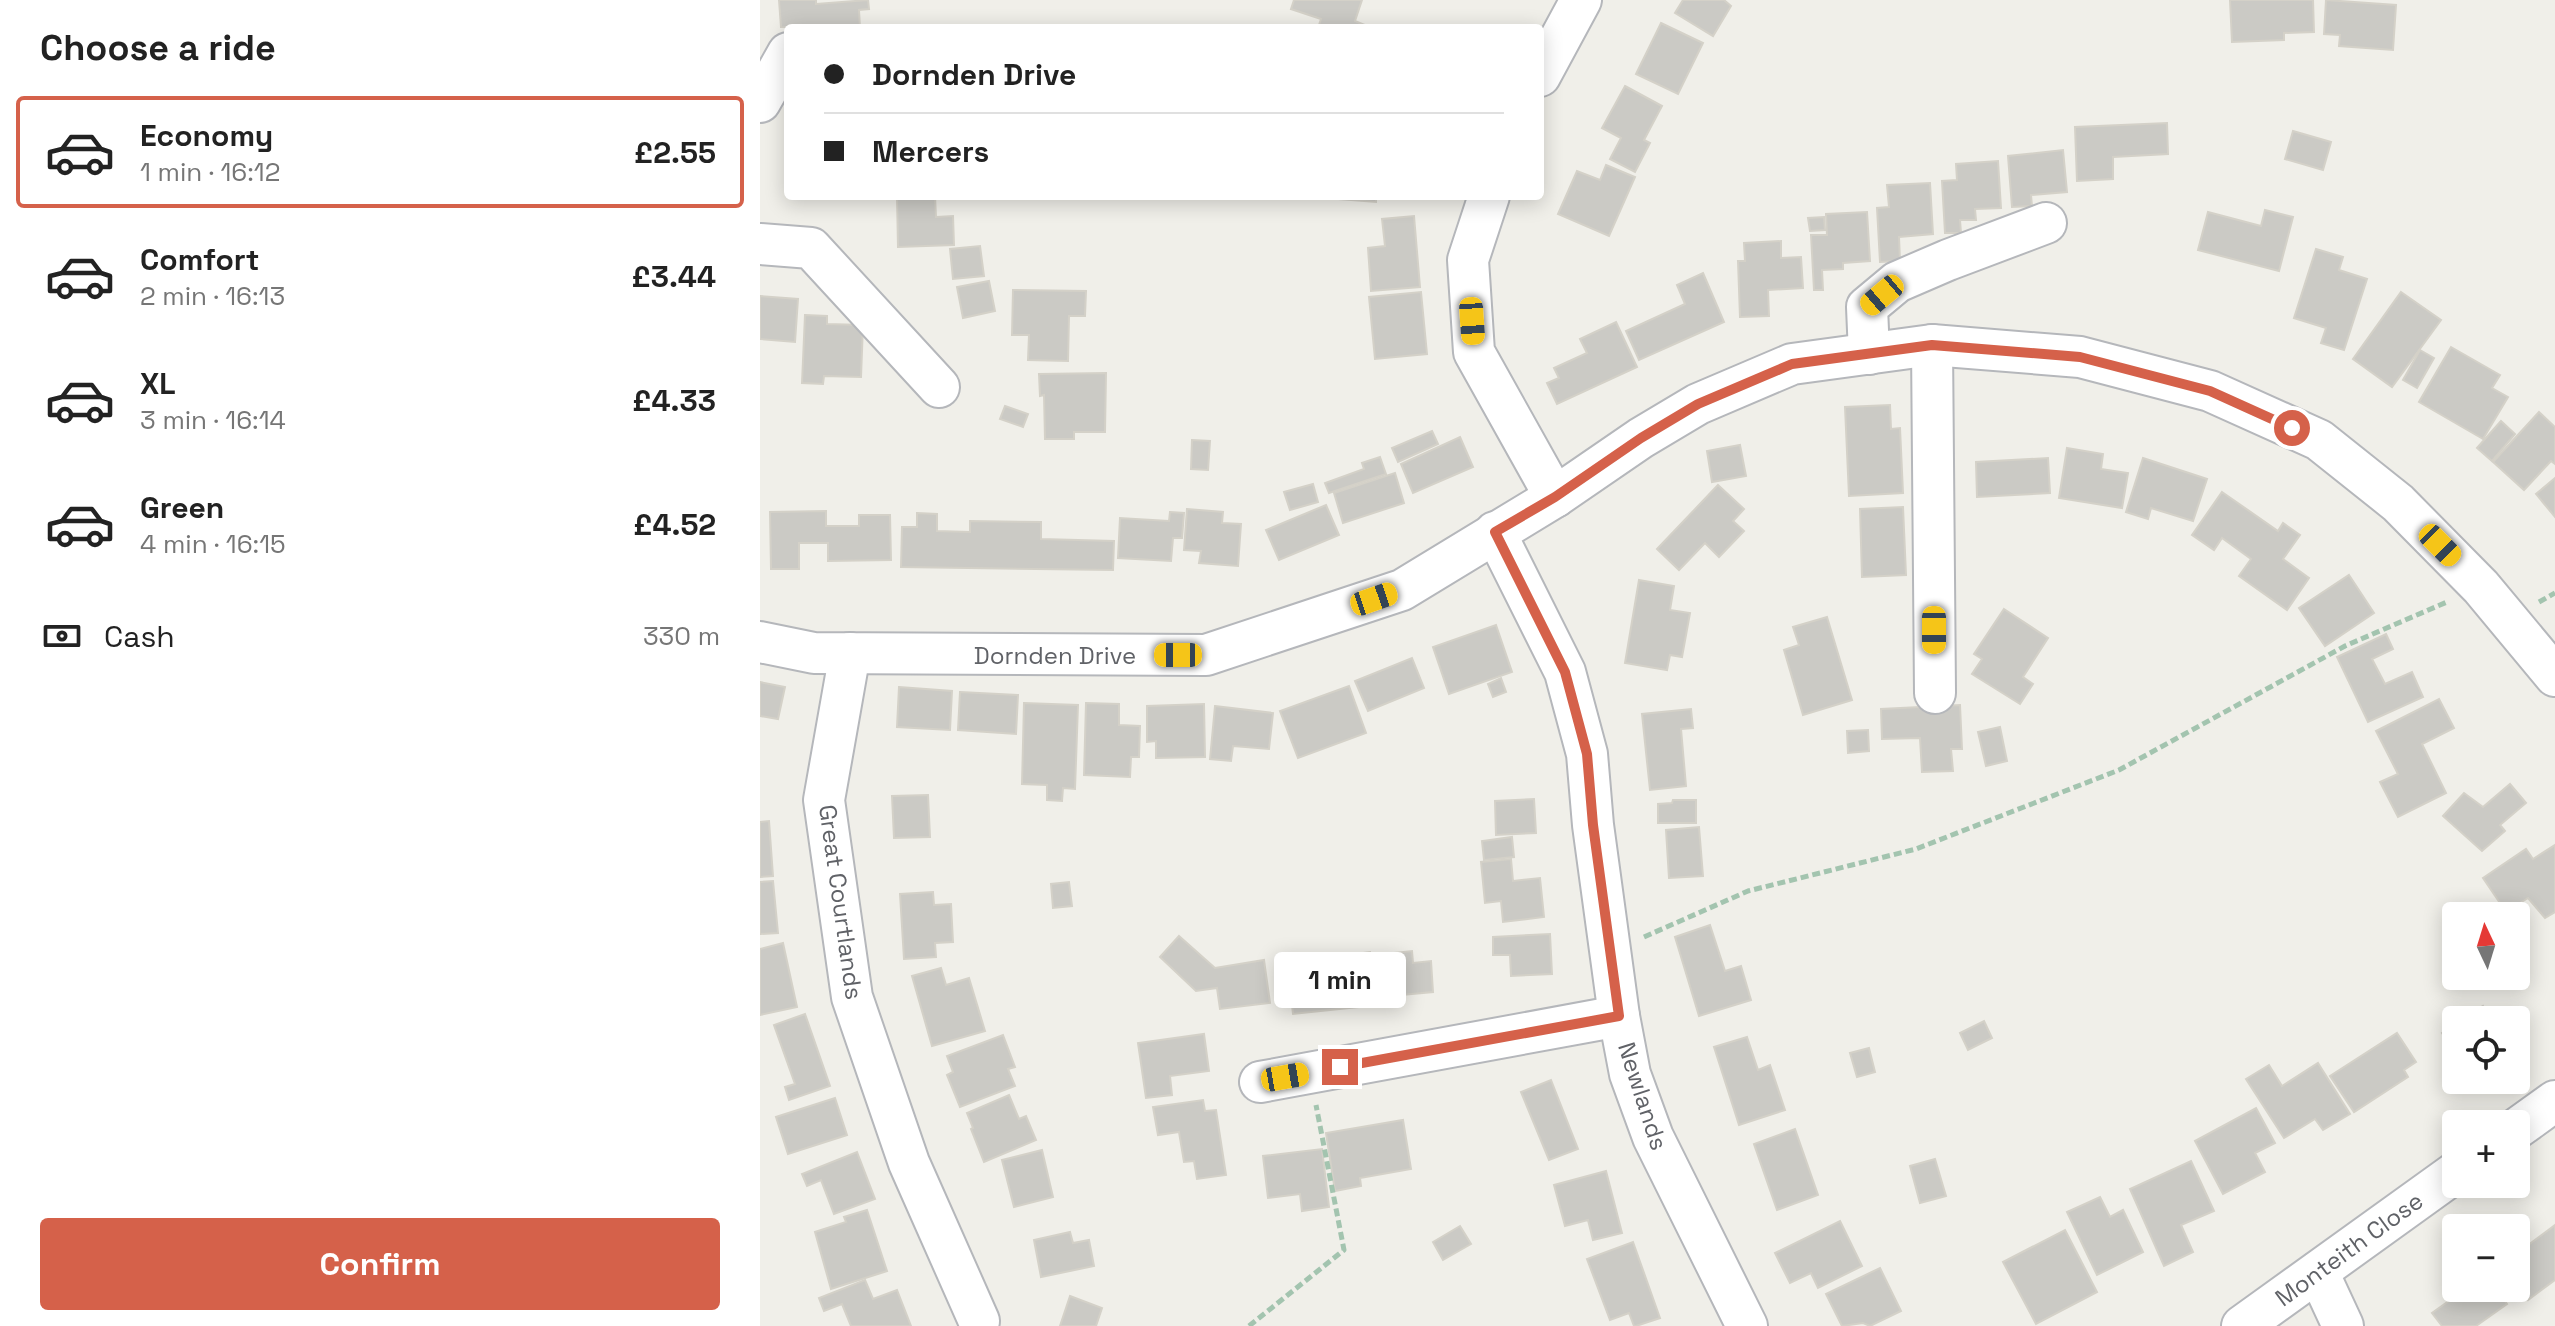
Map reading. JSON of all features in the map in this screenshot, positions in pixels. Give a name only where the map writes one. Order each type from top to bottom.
[{"type":"street","points":[[1544,69],[1581,0]]},
{"type":"street","points":[[760,102],[784,60]]},
{"type":"street","points":[[1488,200],[1468,260],[1474,352],[1555,497]]},
{"type":"street","points":[[1869,354],[1867,307],[1897,282],[2046,223]]},
{"type":"street","points":[[760,244],[811,248],[939,387]]},
{"type":"street","points":[[1932,345],[1935,693]]},
{"type":"street","name":"Dornden Drive","points":[[760,642],[814,653],[1206,655],[1402,590],[1555,497],[1641,438],[1698,404],[1792,364],[1932,345],[2080,357],[2210,391],[2319,440],[2398,503],[2481,587],[2555,676]]},
{"type":"street","name":"Newlands","points":[[1495,532],[1565,672],[1587,754],[1593,825],[1630,1074],[1653,1137],[1747,1326]]},
{"type":"street","name":"Great Courtlands","points":[[850,653],[824,800],[852,997],[909,1163],[979,1321]]},
{"type":"street","points":[[1260,1082],[1619,1016]]},
{"type":"street","points":[[2530,1119],[2555,1101]]},
{"type":"street","name":"Monteith Close","points":[[2242,1326],[2442,1182]]},
{"type":"street","points":[[2318,1272],[2343,1326]]},
{"type":"path","points":[[1611,952],[1748,891],[1916,849],[2119,770],[2345,646],[2481,587]]},
{"type":"path","points":[[1249,1326],[1344,1250],[1309,1073]]},
{"type":"building","points":[[779,0],[816,0],[816,4],[868,0],[869,9],[859,10],[860,24],[784,24],[781,27]]},
{"type":"building","points":[[1294,0],[1362,0],[1355,21],[1362,24],[1319,24],[1321,19],[1291,9]]},
{"type":"building","points":[[1683,0],[1724,0],[1731,6],[1713,36],[1675,13]]},
{"type":"building","points":[[2230,0],[2313,0],[2314,32],[2284,33],[2284,40],[2232,42]]},
{"type":"building","points":[[2326,0],[2396,5],[2393,50],[2339,46],[2340,35],[2324,34]]},
{"type":"building","points":[[1661,23],[1703,43],[1678,94],[1636,74]]},
{"type":"building","points":[[1625,86],[1662,106],[1644,140],[1650,143],[1635,172],[1610,159],[1621,138],[1602,128]]},
{"type":"building","points":[[2167,123],[2168,154],[2113,157],[2113,179],[2077,181],[2075,127]]},
{"type":"building","points":[[2293,131],[2331,142],[2323,170],[2285,159]]},
{"type":"building","points":[[2063,150],[2067,192],[2031,195],[2032,206],[2012,207],[2008,156]]},
{"type":"building","points":[[1998,161],[2001,208],[1975,209],[1976,220],[1960,220],[1961,233],[1945,233],[1942,181],[1957,180],[1956,164]]},
{"type":"building","points":[[1606,165],[1635,177],[1609,236],[1558,214],[1577,171],[1600,180]]},
{"type":"building","points":[[1930,183],[1933,234],[1899,237],[1900,261],[1880,262],[1877,208],[1889,207],[1887,185]]},
{"type":"building","points":[[897,200],[935,200],[936,217],[953,216],[954,245],[898,247]]},
{"type":"building","points":[[2265,210],[2293,217],[2279,271],[2198,250],[2208,212],[2261,226]]},
{"type":"building","points":[[1867,212],[1870,261],[1843,263],[1843,269],[1822,270],[1823,290],[1814,290],[1811,235],[1827,235],[1826,214]]},
{"type":"building","points":[[1414,216],[1420,287],[1371,291],[1368,248],[1385,246],[1382,219]]},
{"type":"building","points":[[1824,217],[1825,230],[1810,231],[1808,218]]},
{"type":"building","points":[[1781,241],[1781,258],[1801,257],[1803,288],[1768,290],[1769,316],[1740,317],[1738,261],[1745,261],[1744,243]]},
{"type":"building","points":[[980,246],[984,276],[953,279],[950,249]]},
{"type":"building","points":[[2316,249],[2343,257],[2339,270],[2367,279],[2344,350],[2321,343],[2326,328],[2294,318]]},
{"type":"building","points":[[1703,273],[1724,322],[1639,360],[1626,331],[1685,304],[1677,285]]},
{"type":"building","points":[[989,281],[995,311],[963,318],[957,287]]},
{"type":"building","points":[[1013,290],[1086,291],[1085,316],[1069,316],[1068,361],[1028,360],[1029,335],[1012,335]]},
{"type":"building","points":[[1421,292],[1427,354],[1375,359],[1369,297]]},
{"type":"building","points":[[2401,292],[2441,320],[2392,387],[2353,359]]},
{"type":"building","points":[[760,296],[798,299],[795,342],[760,339]]},
{"type":"building","points":[[805,315],[827,316],[827,324],[863,325],[861,377],[824,376],[823,384],[802,383]]},
{"type":"building","points":[[1616,322],[1637,367],[1557,404],[1547,383],[1559,378],[1554,368],[1587,353],[1580,339]]},
{"type":"building","points":[[2451,347],[2500,375],[2492,388],[2508,397],[2483,439],[2419,402]]},
{"type":"building","points":[[2420,350],[2434,358],[2417,388],[2403,380]]},
{"type":"building","points":[[1106,373],[1105,432],[1074,432],[1074,439],[1045,439],[1044,395],[1040,396],[1039,374]]},
{"type":"building","points":[[1890,405],[1891,429],[1900,428],[1903,493],[1849,496],[1845,407]]},
{"type":"building","points":[[1005,406],[1028,414],[1023,427],[1000,419]]},
{"type":"building","points":[[2539,412],[2555,427],[2555,464],[2551,461],[2524,490],[2493,462]]},
{"type":"building","points":[[2501,421],[2515,434],[2492,461],[2477,448]]},
{"type":"building","points":[[1432,431],[1438,444],[1398,462],[1392,448]]},
{"type":"building","points":[[1460,437],[1473,467],[1413,493],[1401,464]]},
{"type":"building","points":[[1192,440],[1210,441],[1208,470],[1191,469]]},
{"type":"building","points":[[1740,445],[1746,476],[1712,482],[1707,451]]},
{"type":"building","points":[[2067,448],[2103,454],[2101,469],[2128,473],[2122,508],[2059,498]]},
{"type":"building","points":[[1380,457],[1386,474],[1329,493],[1325,483],[1364,469],[1362,463]]},
{"type":"building","points":[[2048,458],[2050,493],[1977,497],[1976,462]]},
{"type":"building","points":[[2143,458],[2207,479],[2193,521],[2151,508],[2148,519],[2126,512]]},
{"type":"building","points":[[1395,473],[1404,503],[1343,523],[1334,493]]},
{"type":"building","points":[[2555,478],[2555,517],[2536,494]]},
{"type":"building","points":[[1313,484],[1318,502],[1290,510],[1284,492]]},
{"type":"building","points":[[1718,485],[1744,509],[1733,521],[1744,531],[1719,557],[1705,543],[1679,570],[1657,549]]},
{"type":"building","points":[[2222,492],[2278,531],[2283,523],[2300,535],[2283,559],[2309,578],[2287,610],[2239,576],[2251,559],[2222,538],[2214,550],[2192,535]]},
{"type":"building","points":[[1326,505],[1339,535],[1279,560],[1266,530]]},
{"type":"building","points":[[1903,507],[1906,575],[1862,577],[1860,509]]},
{"type":"building","points":[[1187,509],[1223,512],[1222,523],[1241,524],[1238,566],[1199,563],[1201,551],[1184,550]]},
{"type":"building","points":[[826,511],[826,526],[859,526],[859,515],[890,515],[891,560],[828,561],[828,543],[799,543],[799,569],[771,569],[770,512]]},
{"type":"building","points":[[1170,512],[1184,513],[1182,538],[1173,538],[1171,561],[1118,558],[1120,518],[1169,521]]},
{"type":"building","points":[[917,513],[937,514],[937,531],[970,532],[970,521],[1041,522],[1041,539],[1114,541],[1113,570],[901,567],[902,527],[917,527]]},
{"type":"building","points":[[2349,575],[2374,613],[2325,646],[2299,608]]},
{"type":"building","points":[[1639,580],[1674,586],[1670,610],[1690,613],[1682,657],[1670,655],[1667,670],[1625,663]]},
{"type":"building","points":[[2004,609],[2048,638],[2023,677],[2033,684],[2020,704],[1972,674],[1982,659],[1974,654]]},
{"type":"building","points":[[1827,617],[1852,700],[1803,715],[1784,650],[1799,645],[1793,627]]},
{"type":"building","points":[[1496,625],[1512,672],[1449,694],[1433,647]]},
{"type":"building","points":[[2386,634],[2393,649],[2372,659],[2385,684],[2412,672],[2423,697],[2368,722],[2337,657]]},
{"type":"building","points":[[1412,658],[1424,688],[1368,711],[1355,681]]},
{"type":"building","points":[[1501,678],[1506,692],[1493,697],[1488,684]]},
{"type":"building","points":[[760,682],[785,687],[778,719],[760,716]]},
{"type":"building","points":[[1349,686],[1366,733],[1298,758],[1280,711]]},
{"type":"building","points":[[899,687],[952,691],[950,730],[897,727]]},
{"type":"building","points":[[960,692],[1018,695],[1016,734],[958,730]]},
{"type":"building","points":[[2439,699],[2454,728],[2422,744],[2446,793],[2398,817],[2380,782],[2398,774],[2376,731]]},
{"type":"building","points":[[1024,703],[1078,705],[1075,789],[1063,788],[1062,801],[1047,800],[1047,785],[1022,784]]},
{"type":"building","points":[[1086,703],[1119,704],[1119,725],[1140,726],[1139,757],[1131,757],[1130,777],[1084,775]]},
{"type":"building","points":[[1204,704],[1205,757],[1156,758],[1156,741],[1147,742],[1147,706]]},
{"type":"building","points":[[1960,705],[1962,749],[1951,749],[1953,771],[1922,772],[1920,738],[1882,739],[1881,709]]},
{"type":"building","points":[[1215,706],[1273,713],[1269,749],[1233,746],[1231,761],[1210,759]]},
{"type":"building","points":[[1691,709],[1693,728],[1681,729],[1686,786],[1650,790],[1642,714]]},
{"type":"building","points":[[2000,727],[2007,761],[1986,766],[1978,732]]},
{"type":"building","points":[[1868,730],[1869,751],[1848,753],[1847,731]]},
{"type":"building","points":[[2510,784],[2526,803],[2500,825],[2505,831],[2482,851],[2443,816],[2464,793],[2483,807]]},
{"type":"building","points":[[928,795],[930,837],[894,838],[892,796]]},
{"type":"building","points":[[1534,799],[1536,833],[1496,835],[1495,801]]},
{"type":"building","points":[[1673,800],[1696,800],[1696,823],[1658,823],[1658,804],[1672,803]]},
{"type":"building","points":[[769,821],[773,876],[760,877],[760,822]]},
{"type":"building","points":[[1699,827],[1703,876],[1669,878],[1666,830]]},
{"type":"building","points":[[1512,837],[1514,857],[1484,860],[1482,841]]},
{"type":"building","points":[[2555,845],[2555,912],[2545,918],[2528,898],[2522,902],[2499,902],[2483,878],[2526,849],[2533,859]]},
{"type":"building","points":[[1511,859],[1513,881],[1540,878],[1544,917],[1503,922],[1501,901],[1485,903],[1481,862]]},
{"type":"building","points":[[773,881],[778,933],[760,934],[760,882]]},
{"type":"building","points":[[1069,882],[1072,906],[1053,908],[1051,884]]},
{"type":"building","points":[[933,892],[934,905],[951,904],[953,942],[935,943],[936,957],[904,959],[900,894]]},
{"type":"building","points":[[1710,925],[1725,971],[1741,966],[1751,1000],[1699,1016],[1675,937]]},
{"type":"building","points":[[1550,934],[1552,974],[1511,976],[1510,955],[1493,955],[1493,937]]},
{"type":"building","points":[[1179,936],[1215,968],[1264,960],[1270,1003],[1220,1009],[1217,988],[1196,991],[1160,957]]},
{"type":"building","points":[[783,943],[797,1007],[760,1015],[760,949]]},
{"type":"building","points":[[1412,951],[1413,963],[1431,961],[1433,992],[1380,997],[1376,955]]},
{"type":"building","points":[[1370,952],[1377,1005],[1293,1014],[1288,971],[1317,968],[1317,960],[1336,958],[1339,976],[1349,975],[1347,955]]},
{"type":"building","points":[[941,968],[946,985],[969,978],[985,1031],[932,1046],[912,976]]},
{"type":"building","points":[[805,1014],[830,1086],[789,1100],[785,1087],[795,1084],[774,1025]]},
{"type":"building","points":[[1984,1021],[1992,1038],[1968,1050],[1960,1033]]},
{"type":"building","points":[[2397,1033],[2416,1062],[2404,1070],[2408,1077],[2354,1112],[2330,1076]]},
{"type":"building","points":[[1204,1034],[1209,1071],[1170,1076],[1172,1095],[1146,1098],[1138,1043]]},
{"type":"building","points":[[1003,1035],[1015,1067],[1008,1069],[1015,1086],[960,1107],[947,1075],[953,1072],[947,1056]]},
{"type":"building","points":[[1747,1037],[1758,1070],[1770,1065],[1785,1110],[1739,1125],[1714,1047]]},
{"type":"building","points":[[1869,1048],[1875,1072],[1857,1077],[1850,1053]]},
{"type":"building","points":[[2318,1063],[2350,1114],[2323,1130],[2315,1119],[2284,1138],[2246,1079],[2269,1065],[2282,1086]]},
{"type":"building","points":[[1551,1080],[1578,1149],[1549,1160],[1521,1092]]},
{"type":"building","points":[[1009,1095],[1019,1119],[1026,1116],[1036,1140],[984,1162],[967,1113]]},
{"type":"building","points":[[835,1098],[847,1135],[788,1154],[776,1117]]},
{"type":"building","points":[[1203,1100],[1205,1111],[1216,1110],[1226,1175],[1197,1179],[1194,1161],[1184,1162],[1179,1132],[1158,1135],[1153,1107]]},
{"type":"building","points":[[2256,1108],[2275,1143],[2255,1153],[2265,1172],[2223,1194],[2195,1141]]},
{"type":"building","points":[[1403,1120],[1411,1169],[1360,1178],[1361,1186],[1335,1191],[1326,1133]]},
{"type":"building","points":[[1795,1129],[1818,1195],[1777,1210],[1754,1144]]},
{"type":"building","points":[[1322,1149],[1329,1207],[1302,1211],[1300,1194],[1268,1198],[1263,1156]]},
{"type":"building","points":[[1042,1150],[1053,1197],[1014,1207],[1002,1160]]},
{"type":"building","points":[[857,1152],[875,1199],[834,1214],[821,1180],[807,1186],[802,1174]]},
{"type":"building","points":[[1935,1159],[1946,1196],[1920,1203],[1910,1166]]},
{"type":"building","points":[[2191,1161],[2214,1211],[2181,1225],[2193,1252],[2164,1266],[2130,1189]]},
{"type":"building","points":[[1606,1171],[1622,1233],[1593,1240],[1588,1220],[1565,1226],[1554,1185]]},
{"type":"building","points":[[2100,1197],[2110,1217],[2123,1210],[2143,1252],[2097,1275],[2067,1212]]},
{"type":"building","points":[[867,1210],[887,1271],[831,1289],[815,1232],[846,1222],[844,1217]]},
{"type":"building","points":[[1840,1221],[1862,1266],[1818,1288],[1811,1273],[1790,1283],[1775,1253]]},
{"type":"building","points":[[2555,1225],[2555,1280],[2530,1299],[2530,1244]]},
{"type":"building","points":[[1460,1226],[1471,1244],[1443,1260],[1433,1242]]},
{"type":"building","points":[[2065,1230],[2097,1292],[2036,1324],[2003,1262]]},
{"type":"building","points":[[1070,1232],[1073,1243],[1089,1240],[1094,1266],[1041,1277],[1034,1240]]},
{"type":"building","points":[[1633,1242],[1660,1318],[1636,1326],[1629,1313],[1610,1320],[1587,1259]]},
{"type":"building","points":[[1880,1268],[1901,1311],[1870,1326],[1863,1323],[1842,1326],[1826,1294]]},
{"type":"building","points":[[865,1280],[873,1299],[897,1290],[911,1326],[851,1326],[842,1304],[824,1311],[819,1298]]},
{"type":"building","points":[[1070,1296],[1102,1308],[1096,1326],[1060,1326]]},
{"type":"building","points":[[2447,1302],[2507,1304],[2476,1326],[2442,1326],[2432,1313]]},
{"type":"route","points":[[1340,1067],[1619,1016],[1593,825],[1587,754],[1565,672],[1495,532],[1698,404],[1792,364],[1932,345],[2080,357],[2210,391],[2292,428]]}]
